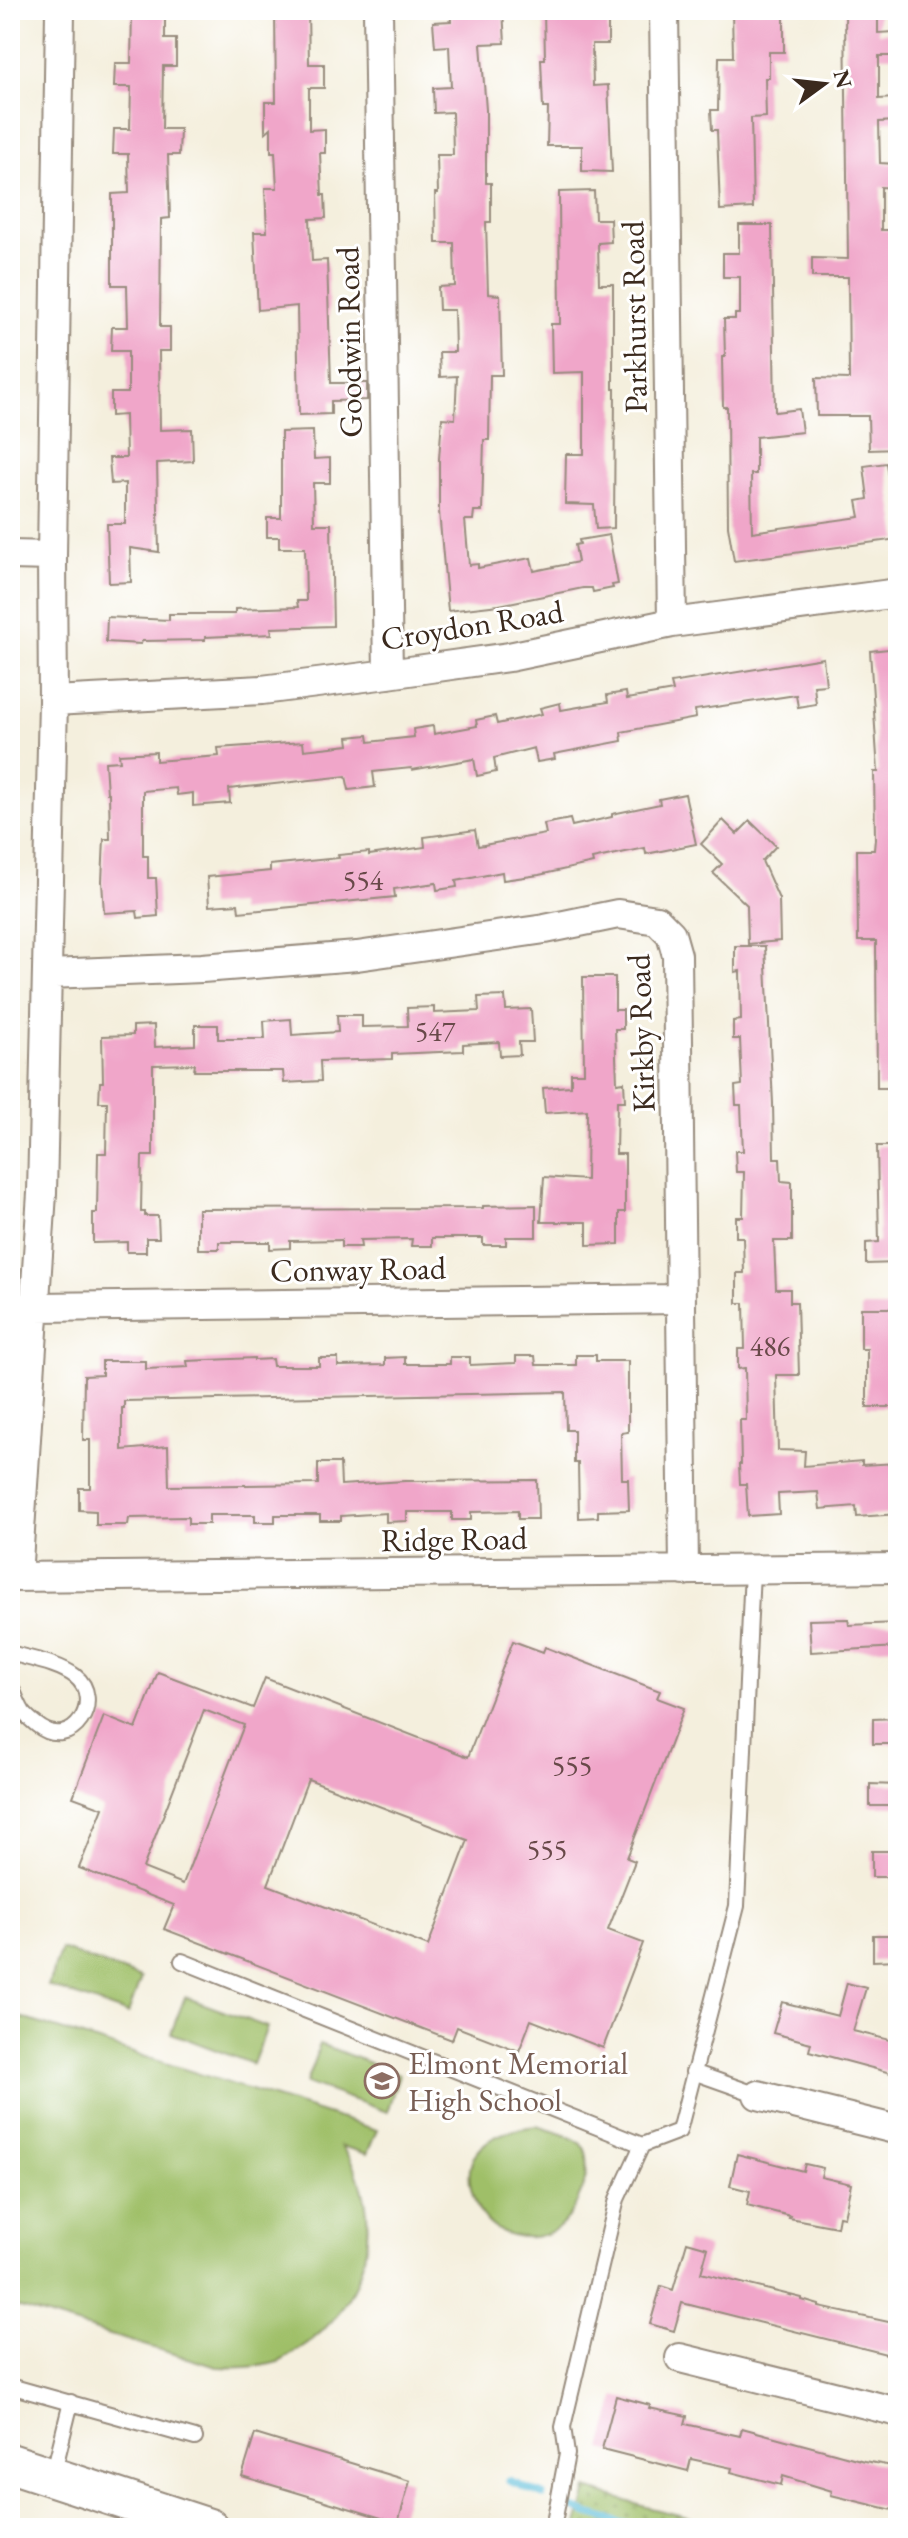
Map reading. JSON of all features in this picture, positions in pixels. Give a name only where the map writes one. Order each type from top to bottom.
[{"type":"main road","points":[[10,2463],[209,2528]]},
{"type":"street","points":[[14,1577],[37,1307],[42,1193],[53,701],[52,556],[60,10]]},
{"type":"street","name":"Goodwin Road","points":[[378,10],[388,674]]},
{"type":"street","name":"Parkhurst Road","points":[[664,10],[672,623]]},
{"type":"street","points":[[10,555],[52,556]]},
{"type":"street","name":"Croydon Road","points":[[53,701],[262,690],[388,674],[509,657],[672,623],[898,593]]},
{"type":"street","name":"Kirkby Road","points":[[48,974],[202,968],[357,956],[545,929],[618,914],[657,920],[671,934],[677,955],[684,1571]]},
{"type":"street","name":"Conway Road","points":[[37,1307],[681,1299]]},
{"type":"street","name":"Ridge Road","points":[[14,1577],[898,1568]]},
{"type":"street","points":[[758,2095],[898,2130]]},
{"type":"street","points":[[680,2358],[898,2412]]},
{"type":"lane","points":[[182,1961],[642,2145],[679,2131],[737,1906],[752,1570]]},
{"type":"lane","points":[[10,1653],[65,1670],[78,1678],[87,1700],[82,1720],[66,1733],[56,1734],[41,1729],[24,1714],[10,1684]]},
{"type":"lane","points":[[693,2072],[758,2095]]},
{"type":"lane","points":[[553,2528],[567,2454],[563,2427],[617,2199],[642,2145]]},
{"type":"lane","points":[[10,2386],[195,2438]]},
{"type":"lane","points":[[52,2475],[71,2402]]},
{"type":"green space","points":[[61,1949],[141,1978],[128,2014],[48,1986]]},
{"type":"green space","points":[[185,1997],[267,2027],[253,2064],[171,2033]]},
{"type":"green space","points":[[10,2014],[377,2130],[367,2154],[341,2146],[356,2172],[365,2200],[368,2228],[364,2256],[355,2284],[341,2309],[322,2331],[278,2362],[217,2367],[10,2305]]},
{"type":"green space","points":[[320,2044],[399,2074],[387,2112],[306,2083]]},
{"type":"green space","points":[[537,2126],[567,2136],[582,2145],[586,2153],[586,2176],[577,2201],[558,2228],[535,2237],[511,2235],[494,2228],[482,2215],[470,2186],[470,2170],[481,2147],[492,2139]]},
{"type":"green space","points":[[587,2489],[646,2507],[734,2528],[577,2528]]},
{"type":"building","points":[[132,10],[165,10],[165,39],[176,39],[176,66],[163,66],[162,129],[180,129],[179,155],[168,155],[170,218],[161,219],[160,327],[170,327],[170,351],[159,351],[160,430],[192,429],[193,461],[157,463],[159,552],[130,548],[131,582],[109,583],[107,524],[125,524],[125,483],[111,484],[109,458],[126,458],[125,415],[111,416],[111,393],[128,393],[128,351],[111,351],[112,327],[128,327],[127,285],[112,285],[112,194],[129,193],[128,154],[113,154],[114,129],[130,129],[131,87],[114,87],[115,63],[131,63]]},
{"type":"building","points":[[275,10],[308,10],[309,64],[324,64],[324,88],[309,88],[309,130],[325,129],[325,153],[320,153],[326,218],[310,219],[312,261],[327,260],[331,383],[367,383],[367,400],[331,401],[331,414],[299,415],[297,306],[258,310],[254,232],[267,232],[265,188],[277,188],[271,128],[265,133],[265,102],[276,102]]},
{"type":"building","points":[[450,10],[503,10],[505,43],[481,44],[486,110],[486,183],[491,183],[491,222],[486,222],[488,294],[500,295],[502,375],[490,375],[489,440],[484,440],[482,511],[474,511],[473,520],[465,520],[469,565],[478,564],[478,568],[531,558],[534,571],[578,562],[575,545],[580,544],[579,540],[609,535],[618,584],[593,592],[592,588],[583,588],[499,605],[448,611],[439,511],[439,459],[442,418],[455,419],[457,376],[440,377],[439,352],[455,352],[454,310],[439,310],[438,287],[455,286],[454,243],[436,243],[435,193],[438,193],[437,155],[453,155],[452,112],[434,113],[433,88],[451,87],[449,46],[435,47],[433,22],[451,21]]},
{"type":"building","points":[[544,10],[591,10],[591,20],[608,20],[608,44],[592,44],[593,86],[608,85],[612,172],[582,171],[582,146],[547,146],[548,108],[543,108],[541,59],[545,59]]},
{"type":"building","points":[[732,10],[784,10],[784,52],[769,52],[769,78],[765,78],[766,117],[751,118],[753,208],[720,210],[717,130],[712,130],[711,110],[718,110],[719,57],[733,57]]},
{"type":"building","points":[[845,10],[878,10],[878,33],[894,32],[894,56],[879,56],[879,99],[895,98],[895,121],[879,122],[880,163],[896,164],[896,188],[881,187],[881,230],[897,230],[898,449],[869,450],[868,416],[817,416],[816,378],[849,379],[848,277],[812,277],[812,258],[848,259]]},
{"type":"building","points":[[594,191],[595,219],[610,219],[611,242],[598,243],[599,284],[613,284],[615,389],[614,528],[596,529],[594,505],[565,504],[566,454],[584,454],[584,372],[552,373],[551,324],[560,324],[559,192]]},
{"type":"building","points":[[739,225],[772,225],[775,412],[799,409],[802,432],[756,437],[756,474],[751,474],[752,532],[860,517],[857,501],[868,499],[864,466],[886,463],[898,539],[734,561],[728,526],[727,407],[723,407],[722,357],[725,357],[724,319],[735,319],[735,314],[740,314],[740,277],[723,277],[723,253],[739,253]]},
{"type":"building","points":[[313,431],[314,459],[330,458],[330,483],[313,483],[314,524],[331,524],[333,626],[271,628],[272,634],[205,637],[205,640],[142,641],[141,644],[106,642],[107,617],[169,620],[169,614],[235,614],[235,609],[298,607],[297,601],[306,601],[305,548],[279,548],[279,537],[267,537],[267,518],[281,518],[281,432]]},
{"type":"building","points":[[898,648],[898,1088],[877,1088],[876,941],[858,941],[857,850],[874,850],[875,839],[874,772],[878,772],[870,651]]},
{"type":"building","points":[[823,658],[826,685],[814,686],[816,704],[798,707],[796,695],[695,710],[696,718],[621,732],[622,741],[554,754],[555,759],[537,762],[534,748],[494,758],[496,772],[477,776],[474,759],[412,770],[373,772],[375,787],[349,790],[346,776],[229,789],[230,803],[193,806],[193,793],[177,795],[176,788],[143,791],[143,856],[148,856],[148,878],[156,878],[158,916],[138,918],[137,911],[104,913],[104,839],[110,839],[105,762],[120,761],[119,754],[156,752],[156,761],[219,756],[218,748],[303,742],[304,750],[349,745],[348,737],[368,735],[369,742],[414,737],[413,729],[433,726],[434,734],[477,726],[476,720],[495,716],[497,724],[542,714],[540,708],[560,703],[561,710],[608,702],[607,695],[626,692],[627,699],[673,691],[671,683]]},
{"type":"building","points":[[685,794],[696,844],[646,854],[645,848],[592,859],[593,863],[539,875],[503,880],[502,872],[456,881],[457,887],[437,890],[436,883],[394,889],[395,897],[239,912],[238,904],[209,906],[207,877],[270,871],[270,865],[339,858],[338,855],[369,852],[369,855],[425,847],[424,837],[475,830],[478,846],[546,834],[544,824],[570,819],[572,826],[660,804],[659,799]]},
{"type":"building","points":[[723,820],[737,834],[750,821],[776,846],[762,861],[779,899],[780,941],[748,944],[747,905],[713,873],[722,864],[701,844]]},
{"type":"building","points":[[735,946],[765,946],[774,1158],[780,1158],[781,1181],[792,1182],[792,1241],[774,1241],[776,1289],[790,1289],[790,1302],[797,1302],[799,1375],[776,1375],[778,1450],[805,1451],[804,1466],[862,1461],[862,1465],[898,1463],[898,1514],[857,1517],[856,1506],[820,1509],[818,1492],[778,1494],[779,1514],[748,1516],[746,1484],[740,1484],[739,1464],[740,1420],[746,1420],[745,1368],[738,1369],[738,1349],[745,1349],[744,1303],[737,1303],[737,1273],[744,1273],[743,1237],[736,1237],[736,1217],[743,1217],[744,1172],[736,1172],[735,1151],[743,1151],[741,1105],[736,1105],[735,1086],[742,1085],[740,1039],[733,1039],[733,1021],[741,1020],[740,971],[735,972]]},
{"type":"building","points":[[583,977],[615,977],[615,1010],[623,1010],[623,1029],[615,1029],[617,1083],[624,1082],[625,1101],[617,1101],[616,1154],[625,1154],[625,1212],[619,1212],[619,1244],[587,1245],[587,1222],[541,1222],[544,1177],[586,1180],[587,1110],[545,1113],[543,1088],[571,1086],[571,1073],[584,1073]]},
{"type":"building","points":[[505,996],[506,1010],[531,1009],[533,1042],[519,1042],[520,1055],[500,1056],[499,1042],[463,1044],[463,1051],[392,1054],[392,1059],[320,1061],[321,1081],[284,1083],[283,1071],[194,1071],[195,1064],[153,1065],[153,1156],[142,1156],[141,1212],[145,1212],[145,1216],[158,1216],[159,1238],[146,1238],[146,1252],[127,1252],[127,1242],[93,1243],[98,1153],[106,1153],[107,1102],[99,1102],[100,1082],[103,1082],[102,1036],[133,1035],[133,1026],[154,1025],[155,1047],[195,1045],[195,1025],[218,1025],[218,1039],[265,1039],[264,1021],[291,1019],[292,1035],[338,1032],[337,1015],[362,1015],[362,1027],[408,1026],[407,1008],[434,1007],[434,1013],[479,1011],[478,997]]},
{"type":"building","points":[[877,1146],[898,1146],[898,1263],[866,1264],[866,1243],[879,1242]]},
{"type":"building","points":[[536,1205],[536,1237],[506,1237],[506,1245],[483,1245],[483,1238],[432,1238],[432,1246],[411,1246],[412,1239],[360,1240],[361,1247],[341,1247],[341,1240],[290,1241],[290,1248],[270,1249],[270,1242],[219,1242],[219,1249],[198,1249],[198,1209]]},
{"type":"building","points":[[861,1308],[898,1308],[898,1407],[867,1407],[867,1349],[861,1349]]},
{"type":"building","points":[[576,1355],[596,1355],[596,1361],[628,1361],[628,1432],[621,1433],[622,1479],[628,1479],[629,1510],[598,1511],[598,1517],[579,1518],[578,1463],[574,1463],[574,1430],[566,1430],[565,1392],[124,1401],[122,1408],[122,1450],[168,1446],[169,1486],[318,1484],[318,1463],[340,1463],[341,1485],[537,1480],[538,1519],[518,1519],[518,1511],[471,1512],[471,1520],[452,1520],[452,1512],[407,1512],[407,1521],[386,1522],[386,1513],[341,1516],[341,1521],[320,1521],[320,1515],[275,1515],[275,1522],[255,1522],[255,1515],[209,1515],[209,1524],[188,1524],[188,1517],[129,1518],[128,1525],[96,1525],[96,1511],[79,1510],[79,1488],[90,1488],[90,1440],[83,1440],[84,1376],[102,1375],[102,1361],[146,1361],[146,1369],[188,1367],[187,1361],[254,1358],[272,1359],[273,1366],[319,1366],[319,1358],[338,1358],[338,1366],[385,1365],[385,1358],[405,1357],[405,1364],[450,1364],[450,1357],[470,1357],[470,1365],[516,1363],[516,1356],[535,1356],[536,1365],[576,1365]]},
{"type":"building","points":[[848,1619],[849,1625],[898,1623],[898,1647],[811,1652],[809,1620]]},
{"type":"building","points":[[513,1641],[543,1652],[545,1647],[660,1691],[657,1698],[684,1708],[627,1858],[635,1861],[608,1930],[643,1943],[603,2048],[531,2020],[519,2051],[457,2027],[452,2040],[164,1929],[174,1905],[79,1868],[103,1808],[73,1797],[104,1716],[136,1729],[158,1672],[253,1708],[265,1678],[468,1757]],"holes":[[[204,1710],[244,1725],[183,1884],[143,1868]],[[308,1779],[468,1840],[428,1946],[268,1885]]]},
{"type":"building","points":[[898,1718],[898,1744],[873,1744],[873,1719]]},
{"type":"building","points":[[870,1784],[898,1785],[898,1806],[870,1806]]},
{"type":"building","points":[[872,1851],[898,1851],[898,1877],[872,1877]]},
{"type":"building","points":[[873,1935],[898,1935],[898,1960],[873,1961]]},
{"type":"building","points":[[847,1983],[866,1988],[853,2031],[898,2042],[898,2075],[809,2051],[811,2043],[773,2033],[782,2002],[838,2016]]},
{"type":"building","points":[[737,2154],[803,2171],[805,2164],[823,2168],[821,2177],[851,2184],[844,2217],[839,2216],[837,2227],[789,2218],[747,2205],[750,2191],[730,2186]]},
{"type":"building","points":[[687,2242],[708,2248],[701,2273],[802,2298],[819,2307],[898,2324],[898,2357],[682,2303],[674,2331],[650,2324],[661,2286],[673,2290]]},
{"type":"building","points":[[616,2396],[650,2405],[649,2408],[687,2416],[685,2424],[740,2436],[742,2428],[864,2461],[898,2467],[898,2490],[893,2510],[831,2495],[832,2491],[783,2476],[781,2485],[731,2472],[732,2468],[691,2459],[688,2471],[602,2449]]},
{"type":"building","points":[[255,2434],[410,2481],[398,2523],[242,2476]]},
{"type":"waterway","points":[[509,2481],[543,2495]]},
{"type":"waterway","points":[[569,2506],[641,2528]]},
{"type":"place","name":"Elmont Memorial High School","points":[[382,2081]]}]
